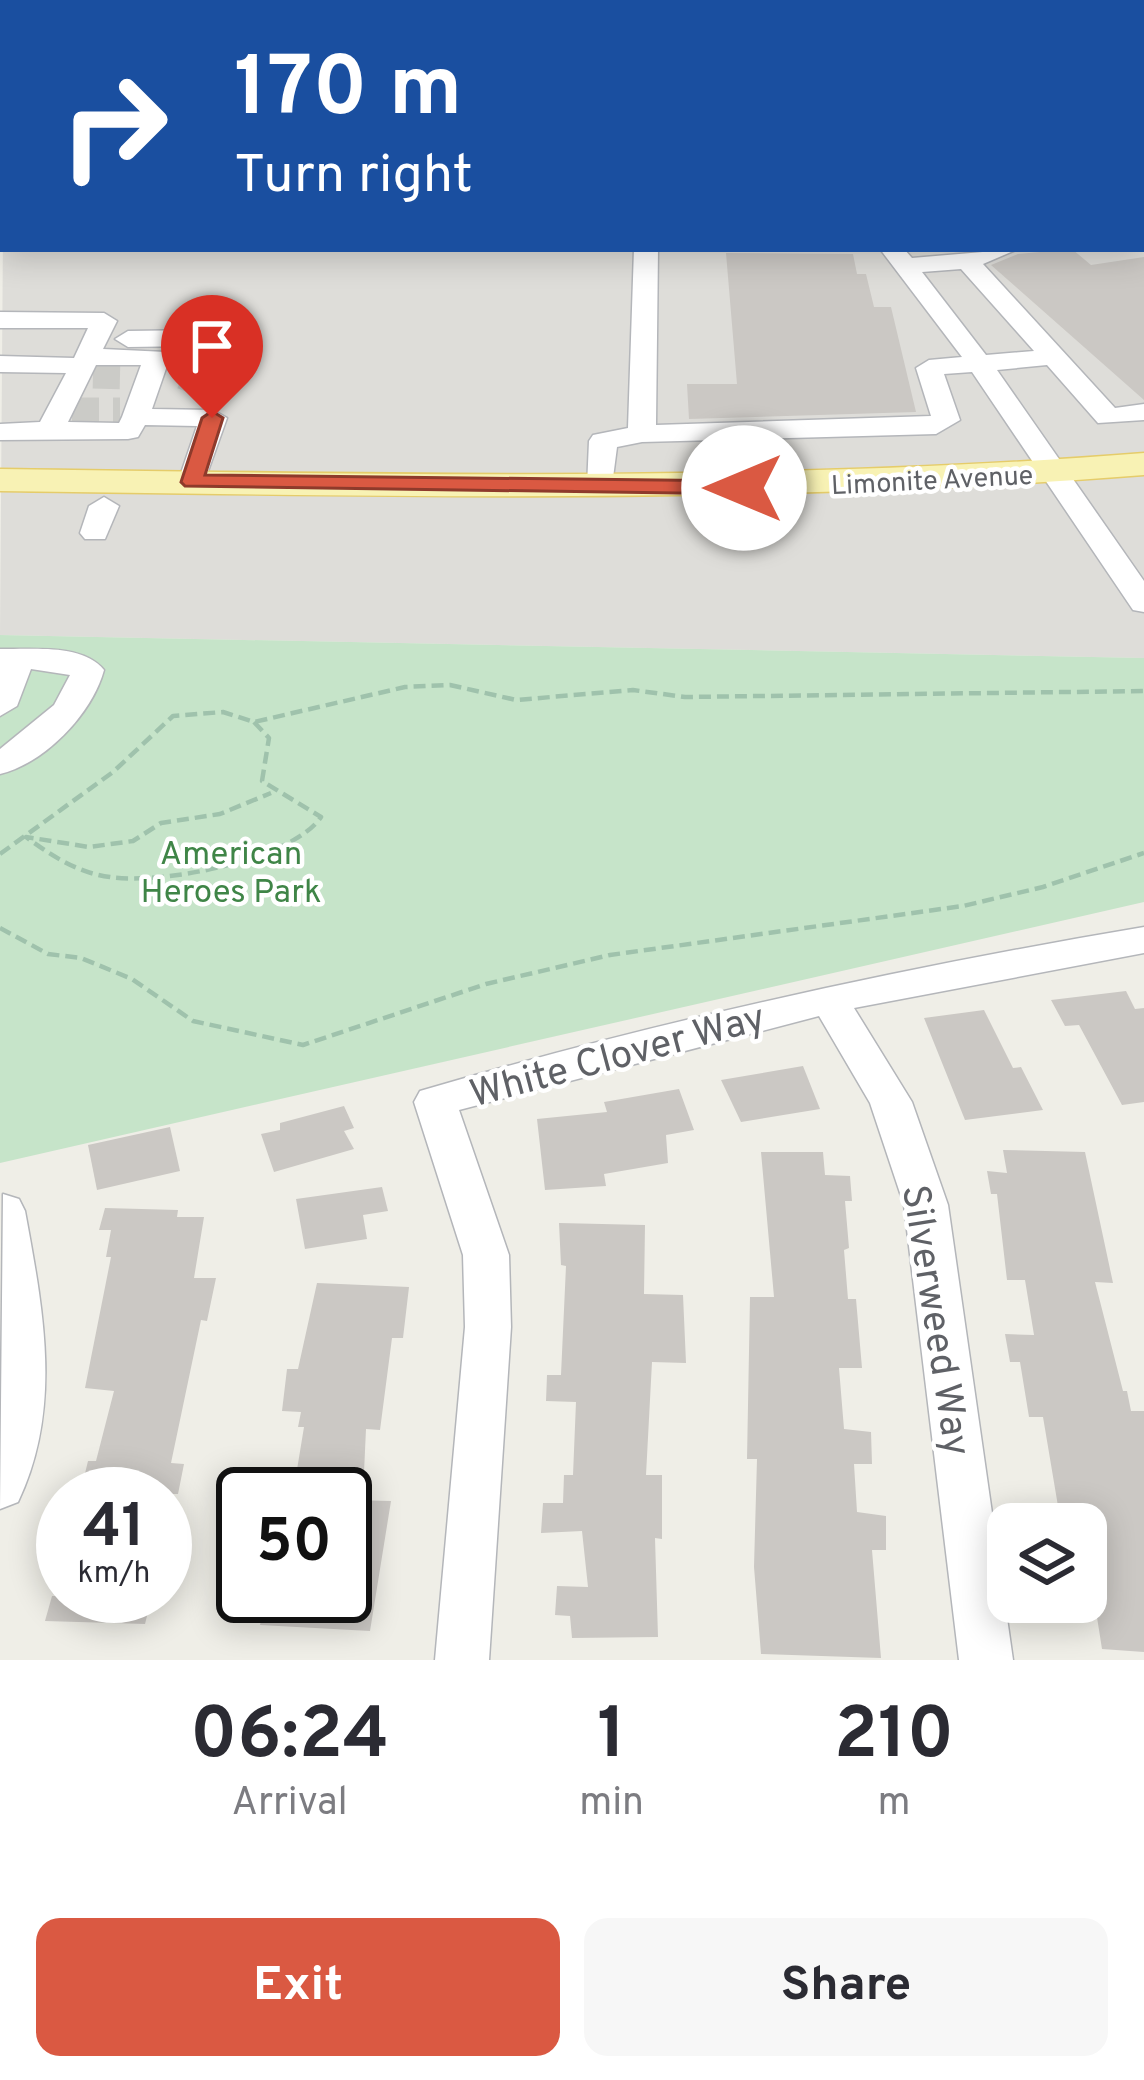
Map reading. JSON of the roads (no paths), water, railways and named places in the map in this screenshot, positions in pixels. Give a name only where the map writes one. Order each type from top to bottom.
[{"type":"main road","name":"Limonite Avenue","points":[[0,505],[99,520],[496,524],[814,511],[1059,484],[1144,464]]},
{"type":"main road","name":"Limonite Avenue","points":[[0,480],[1144,488]]},
{"type":"main road","points":[[496,524],[584,500],[602,487]]},
{"type":"street","points":[[641,434],[646,252]]},
{"type":"street","points":[[899,257],[967,261],[996,252]]},
{"type":"street","points":[[899,257],[1144,603]]},
{"type":"street","points":[[967,261],[1108,417],[1144,412]]},
{"type":"street","points":[[0,320],[104,321],[104,390]]},
{"type":"street","points":[[0,432],[104,390],[131,337],[201,338],[208,343],[203,359]]},
{"type":"street","points":[[0,344],[104,390],[183,406],[190,393]]},
{"type":"street","points":[[602,487],[603,441],[641,434],[926,428],[946,420],[928,368],[1054,357]]},
{"type":"street","points":[[0,364],[212,418],[192,482]]},
{"type":"street","points":[[0,706],[9,659],[73,662],[88,670],[66,710],[0,764]]},
{"type":"street","name":"White Clover Way","points":[[462,1660],[488,1327],[486,1255],[435,1102],[656,1041],[829,1000],[950,973],[1144,940]]},
{"type":"street","name":"Silverweed Way","points":[[829,1000],[890,1102],[926,1205],[986,1660]]},
{"type":"street","points":[[0,1487],[17,1427],[24,1331],[3,1211]]},
{"type":"tunnel","points":[[190,393],[203,359]]},
{"type":"tunnel","points":[[93,375],[134,376]]},
{"type":"tunnel","points":[[72,411],[120,411]]},
{"type":"park label","name":"American Heroes Park","points":[[231,871]]}]
